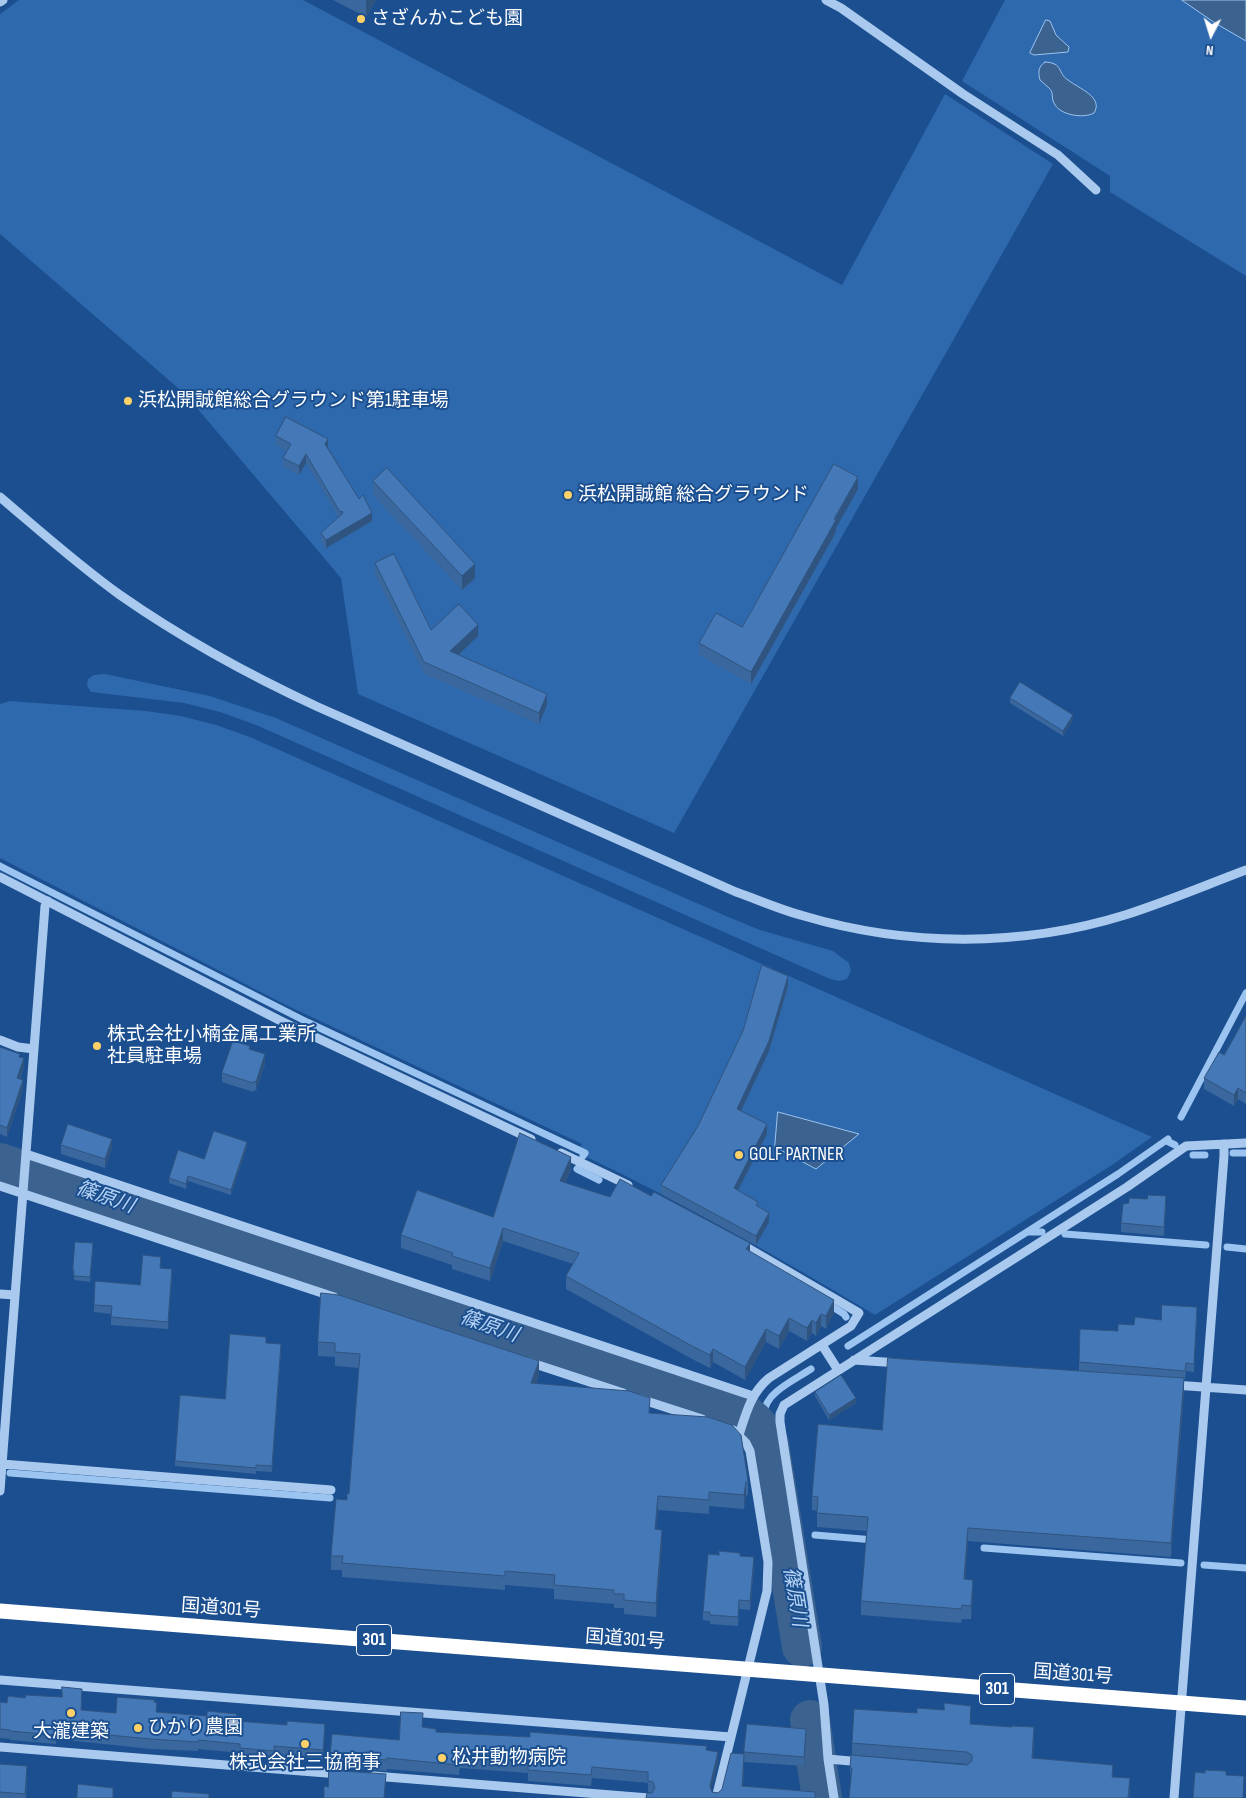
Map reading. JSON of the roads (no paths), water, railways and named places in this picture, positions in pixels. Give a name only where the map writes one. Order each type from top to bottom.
[{"type":"highway","name":"国道301号","points":[[0,1611],[1246,1708]]},
{"type":"street","points":[[826,0],[963,94],[1058,155],[1096,190]]},
{"type":"street","points":[[0,497],[68,555],[120,594],[181,635],[259,679],[318,707],[736,892],[804,916],[874,932],[910,937],[955,939],[1018,937],[1063,930],[1124,916],[1246,870]]},
{"type":"street","points":[[0,877],[279,1020],[541,1143]]},
{"type":"street","points":[[0,1491],[34,1049],[46,906],[48,901]]},
{"type":"street","points":[[0,1040],[18,1047],[34,1049]]},
{"type":"street","points":[[834,1798],[828,1759],[820,1675],[780,1414],[784,1406],[790,1400],[1127,1187],[1186,1146],[1246,1143]]},
{"type":"street","points":[[1174,1798],[1224,1144]]},
{"type":"street","points":[[550,1148],[636,1189]]},
{"type":"street","points":[[26,1157],[751,1400]]},
{"type":"street","points":[[0,1186],[345,1301]]},
{"type":"street","points":[[733,1239],[859,1313],[851,1326],[761,1385],[751,1400],[739,1435]]},
{"type":"street","points":[[0,1294],[15,1295]]},
{"type":"street","points":[[822,1345],[838,1370]]},
{"type":"street","points":[[516,1357],[717,1424],[739,1435],[750,1451],[768,1562],[767,1591],[716,1798]]},
{"type":"street","points":[[854,1360],[912,1364]]},
{"type":"street","points":[[1167,1384],[1246,1390]]},
{"type":"street","points":[[2,1464],[331,1490]]},
{"type":"street","points":[[0,1680],[731,1737]]},
{"type":"street","points":[[0,1747],[344,1774]]},
{"type":"street","points":[[828,1759],[868,1762]]},
{"type":"street","points":[[364,1776],[649,1798]]},
{"type":"waterway","points":[[0,866],[307,1022],[585,1153],[583,1156]]},
{"type":"waterway","points":[[1181,1117],[1246,993]]},
{"type":"waterway","points":[[848,1346],[1118,1174],[1168,1139]]},
{"type":"waterway","points":[[1167,1141],[1175,1145]]},
{"type":"waterway","points":[[1233,1153],[1246,1153]]},
{"type":"waterway","points":[[1193,1155],[1205,1155]]},
{"type":"waterway","name":"篠原川","points":[[0,1163],[729,1405],[742,1412],[762,1431],[769,1444],[802,1647]]},
{"type":"waterway","points":[[578,1168],[599,1180]]},
{"type":"waterway","points":[[1028,1232],[1042,1232]]},
{"type":"waterway","points":[[1065,1234],[1206,1245]]},
{"type":"waterway","points":[[1227,1247],[1246,1249]]},
{"type":"waterway","points":[[828,1304],[846,1317]]},
{"type":"waterway","points":[[763,1431],[765,1408],[775,1392],[811,1369]]},
{"type":"waterway","points":[[10,1473],[330,1498]]},
{"type":"waterway","points":[[784,1532],[791,1533]]},
{"type":"waterway","points":[[815,1535],[874,1540]]},
{"type":"waterway","points":[[984,1548],[1181,1563]]},
{"type":"waterway","points":[[1204,1565],[1246,1568]]},
{"type":"waterway","name":"篠原川","points":[[810,1720],[822,1798]]},
{"type":"place","name":"さざんかこども園","points":[[361,19]]},
{"type":"place","name":"浜松開誠館総合グラウンド第1駐車場","points":[[128,401]]},
{"type":"place","name":"浜松開誠館 総合グラウンド","points":[[568,495]]},
{"type":"place","name":"株式会社小楠金属工業所 社員駐車場","points":[[97,1046]]},
{"type":"place","name":"GOLF PARTNER","points":[[739,1155]]},
{"type":"place","name":"大瀧建築","points":[[71,1713]]},
{"type":"place","name":"ひかり農園","points":[[138,1728]]},
{"type":"place","name":"株式会社三協商事","points":[[305,1744]]},
{"type":"place","name":"松井動物病院","points":[[442,1758]]}]
